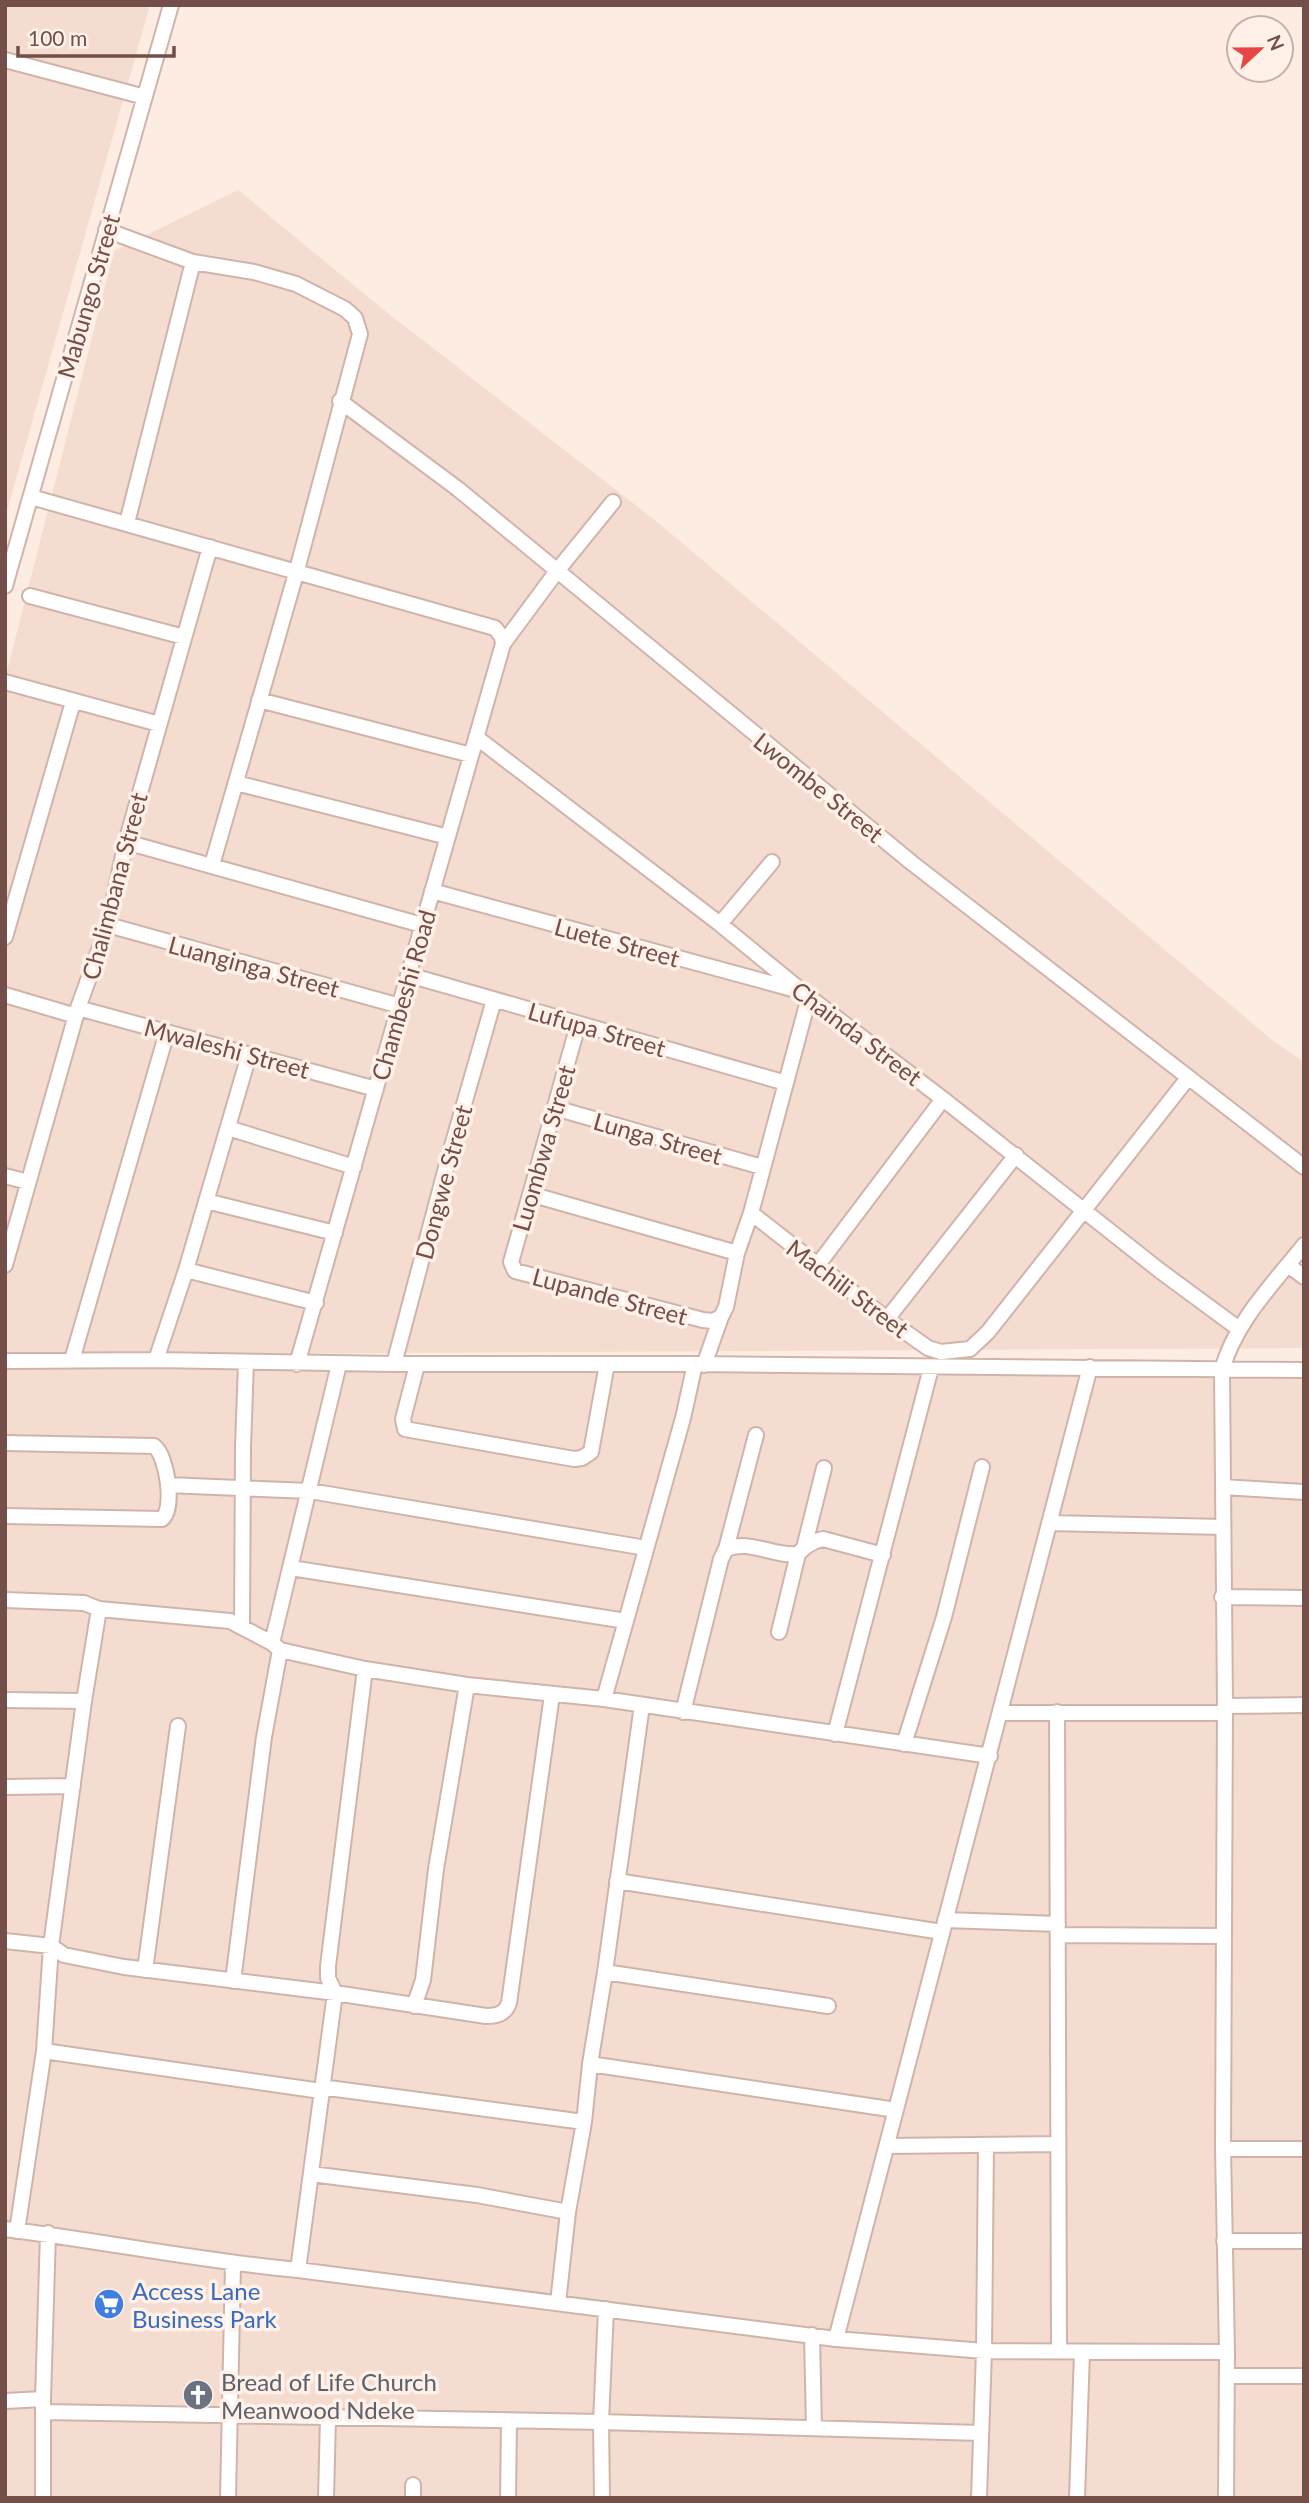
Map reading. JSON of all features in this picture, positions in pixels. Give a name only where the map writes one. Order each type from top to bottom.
[{"type":"street","name":"Mabungo Street","points":[[5,586],[171,5]]},
{"type":"street","points":[[5,60],[145,97]]},
{"type":"street","points":[[106,230],[193,262],[265,275],[296,284],[345,309],[355,318],[359,327],[360,334],[297,570],[212,865]]},
{"type":"street","points":[[127,523],[193,262]]},
{"type":"street","name":"Lwombe Street","points":[[340,401],[458,489],[912,863],[1304,1167]]},
{"type":"street","points":[[31,497],[495,628],[502,637],[503,644]]},
{"type":"street","points":[[503,644],[613,502]]},
{"type":"street","name":"Chalimbana Street","points":[[5,1265],[77,1012],[108,925],[126,842],[210,547]]},
{"type":"street","points":[[30,596],[184,636]]},
{"type":"street","name":"Chambeshi Road","points":[[297,1364],[503,644]]},
{"type":"street","points":[[5,682],[159,724]]},
{"type":"street","points":[[259,699],[471,755]]},
{"type":"street","points":[[5,937],[73,702]]},
{"type":"street","name":"Chainda Street","points":[[477,737],[1084,1208],[1159,1270],[1239,1329]]},
{"type":"street","points":[[236,783],[448,837]]},
{"type":"street","points":[[126,842],[422,925]]},
{"type":"street","points":[[720,924],[772,862]]},
{"type":"street","name":"Luete Street","points":[[432,891],[806,994]]},
{"type":"street","name":"Luanginga Street","points":[[108,925],[400,1006]]},
{"type":"street","name":"Lufupa Street","points":[[408,975],[786,1083]]},
{"type":"street","name":"Lupande Street","points":[[515,1271],[703,1320],[713,1321],[721,1317],[726,1307],[737,1253],[751,1213],[786,1083],[806,994]]},
{"type":"street","name":"Mwaleshi Street","points":[[5,995],[167,1032],[376,1089]]},
{"type":"street","name":"Dongwe Street","points":[[394,1364],[494,1000]]},
{"type":"street","name":"Luombwa Street","points":[[515,1271],[511,1262],[578,1024]]},
{"type":"street","points":[[72,1360],[167,1032]]},
{"type":"street","points":[[156,1360],[186,1270],[249,1055]]},
{"type":"street","points":[[835,1734],[935,1368],[946,1352],[970,1349],[988,1332],[1188,1077]]},
{"type":"street","points":[[817,1266],[943,1099]]},
{"type":"street","name":"Lunga Street","points":[[555,1108],[762,1167]]},
{"type":"street","points":[[228,1128],[354,1167]]},
{"type":"street","points":[[887,1319],[1016,1155]]},
{"type":"street","points":[[5,1176],[28,1182]]},
{"type":"street","points":[[530,1195],[737,1253]]},
{"type":"street","points":[[206,1201],[335,1233]]},
{"type":"street","name":"Machili Street","points":[[751,1213],[887,1319],[928,1348],[946,1352]]},
{"type":"street","points":[[1226,2498],[1222,1370],[1228,1347],[1239,1329],[1304,1245]]},
{"type":"street","points":[[1288,1265],[1304,1277]]},
{"type":"street","points":[[186,1270],[316,1303]]},
{"type":"street","points":[[604,1699],[700,1364],[721,1317]]},
{"type":"street","points":[[5,1361],[1304,1370]]},
{"type":"street","points":[[242,1627],[246,1362]]},
{"type":"street","points":[[233,1981],[276,1647],[291,1568],[339,1364]]},
{"type":"street","points":[[417,1364],[402,1419],[405,1429],[574,1459],[582,1458],[591,1452],[607,1364]]},
{"type":"street","points":[[836,2339],[1090,1367]]},
{"type":"street","points":[[683,1712],[721,1559],[726,1549],[756,1434]]},
{"type":"street","points":[[5,1443],[154,1446],[160,1452],[168,1485],[168,1511],[162,1519],[5,1516]]},
{"type":"street","points":[[904,1744],[944,1617],[982,1467]]},
{"type":"street","points":[[779,1632],[824,1468]]},
{"type":"street","points":[[168,1485],[310,1491],[646,1548]]},
{"type":"street","points":[[1223,1487],[1304,1492]]},
{"type":"street","points":[[1049,1523],[1223,1527]]},
{"type":"street","points":[[726,1549],[745,1545],[788,1555],[823,1539],[883,1555]]},
{"type":"street","points":[[291,1568],[626,1620]]},
{"type":"street","points":[[1222,1597],[1304,1598]]},
{"type":"street","points":[[5,1600],[75,1602],[99,1609],[230,1621],[276,1647],[365,1669],[467,1685],[604,1699],[990,1756]]},
{"type":"street","points":[[99,1609],[51,1946],[44,2051],[11,2230],[48,2233],[233,2264],[836,2339],[984,2351],[1227,2352]]},
{"type":"street","points":[[298,2270],[335,1993],[328,1978],[328,1966],[365,1669]]},
{"type":"street","points":[[414,2006],[423,1980],[436,1869],[467,1685]]},
{"type":"street","points":[[5,1941],[51,1946],[64,1955],[145,1970],[335,1993],[486,2016],[498,2015],[507,2010],[552,1695]]},
{"type":"street","points":[[5,1700],[84,1702]]},
{"type":"street","points":[[558,2303],[568,2212],[584,2122],[642,1705]]},
{"type":"street","points":[[1001,1713],[1225,1710],[1304,1705]]},
{"type":"street","points":[[1057,1712],[1059,2351]]},
{"type":"street","points":[[145,1970],[178,1726]]},
{"type":"street","points":[[5,1787],[73,1786]]},
{"type":"street","points":[[617,1881],[944,1926],[1223,1936]]},
{"type":"street","points":[[605,1972],[828,2006]]},
{"type":"street","points":[[44,2051],[584,2122]]},
{"type":"street","points":[[590,2064],[896,2110]]},
{"type":"street","points":[[887,2146],[1058,2144]]},
{"type":"street","points":[[979,2498],[986,2145]]},
{"type":"street","points":[[1223,2149],[1304,2149]]},
{"type":"street","points":[[311,2174],[477,2195],[568,2212]]},
{"type":"street","points":[[43,2498],[48,2233]]},
{"type":"street","points":[[1224,2241],[1304,2241]]},
{"type":"street","points":[[228,2498],[233,2264]]},
{"type":"street","points":[[602,2498],[601,2422],[606,2309]]},
{"type":"street","points":[[812,2335],[814,2428]]},
{"type":"street","points":[[1077,2498],[1082,2352]]},
{"type":"street","points":[[1227,2376],[1304,2376]]},
{"type":"street","points":[[5,2401],[43,2406],[231,2416],[601,2422],[980,2433]]},
{"type":"street","points":[[326,2498],[328,2418]]},
{"type":"street","points":[[508,2498],[509,2421]]},
{"type":"shaded area","points":[[5,5],[150,5],[5,518]]},
{"type":"shaded area","points":[[238,190],[385,311],[656,521],[1272,1040],[1304,1062],[1304,1348],[5,1355],[5,679],[114,251]]},
{"type":"shaded area","points":[[5,1361],[1304,1366],[1304,2498],[5,2498]]},
{"type":"place","name":"Access Lane Business Park","points":[[109,2304]]},
{"type":"place","name":"Bread of Life Church Meanwood Ndeke","points":[[198,2395]]}]
